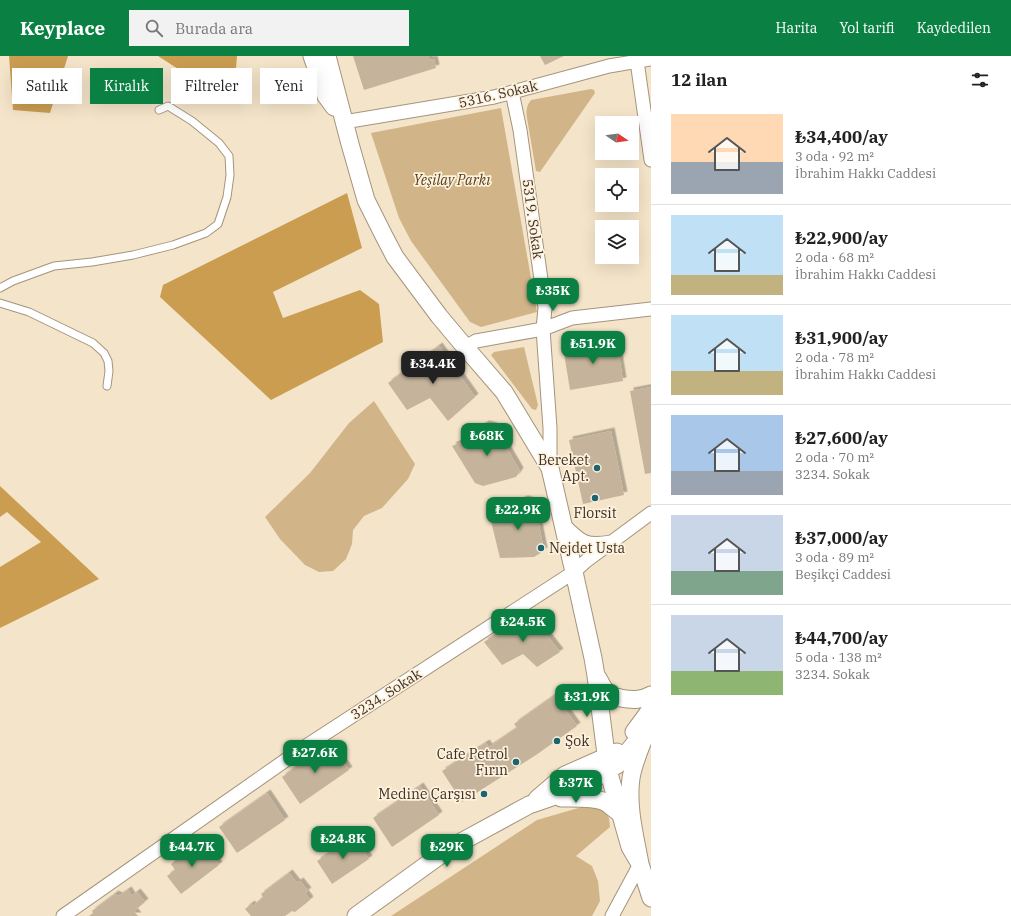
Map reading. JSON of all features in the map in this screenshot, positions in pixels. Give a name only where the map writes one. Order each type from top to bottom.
[{"type":"street","points":[[312,56],[326,96],[344,122]]},
{"type":"street","points":[[327,56],[366,200],[395,257],[439,316],[504,392],[550,468],[596,676],[607,763],[630,847],[640,864]]},
{"type":"street","name":"5316. Sokak","points":[[344,122],[494,97],[609,66],[651,59]]},
{"type":"street","points":[[637,61],[651,160]]},
{"type":"street","name":"5319. Sokak","points":[[512,92],[520,130],[545,308],[543,329],[550,428],[550,468]]},
{"type":"street","points":[[465,347],[476,341],[543,329],[572,318],[651,309]]},
{"type":"street","name":"3234. Sokak","points":[[63,916],[303,748],[574,572],[586,561],[651,513]]},
{"type":"street","points":[[562,523],[582,541],[600,544],[613,541]]},
{"type":"street","points":[[596,676],[604,689],[611,696],[630,700],[647,697],[651,694]]},
{"type":"street","points":[[356,916],[450,848],[529,805],[578,788],[607,763],[616,752],[650,719]]},
{"type":"street","points":[[650,719],[635,762],[631,779],[630,812],[640,864],[651,898]]},
{"type":"street","points":[[529,805],[565,775],[607,763]]},
{"type":"street","points":[[549,798],[598,800],[605,802],[620,813]]},
{"type":"street","points":[[612,916],[640,864]]},
{"type":"lane","points":[[0,288],[13,281],[54,266],[92,262],[173,246],[206,234],[218,224],[227,197],[230,175],[229,156],[219,142],[192,121],[168,106],[159,110]]},
{"type":"lane","points":[[0,303],[29,312],[93,343],[104,353],[108,361],[109,371],[107,386]]},
{"type":"green space","points":[[591,89],[594,90],[595,93],[540,172],[536,171],[527,115],[529,102],[531,100]]},
{"type":"green space","name":"Yeşilay Parkı","points":[[501,108],[537,312],[481,327],[470,322],[411,241],[399,218],[371,133]]},
{"type":"green space","points":[[524,347],[538,405],[536,410],[532,409],[491,355],[494,352]]},
{"type":"green space","points":[[374,401],[415,464],[408,479],[382,508],[364,516],[353,530],[352,544],[346,559],[333,571],[319,572],[305,565],[280,539],[265,517],[310,473],[349,423]]},
{"type":"green space","points":[[599,802],[609,818],[610,827],[576,856],[592,866],[598,881],[600,901],[592,916],[391,916],[537,820]]},
{"type":"shaded area","points":[[9,56],[68,56],[64,68],[12,68],[12,96]]},
{"type":"shaded area","points":[[158,56],[237,56],[236,68],[177,68]]},
{"type":"shaded area","points":[[13,104],[53,104],[50,113],[13,110]]},
{"type":"shaded area","points":[[347,193],[362,248],[273,292],[283,318],[360,290],[379,304],[383,342],[271,400],[160,297],[163,285]]},
{"type":"shaded area","points":[[0,486],[99,579],[0,628],[0,567],[41,542],[7,512],[0,517]]},
{"type":"building","points":[[353,56],[428,56],[430,60],[434,59],[436,68],[364,90]]},
{"type":"building","points":[[540,56],[564,56],[545,65]]},
{"type":"building","points":[[608,340],[609,344],[617,343],[623,381],[570,390],[563,347]]},
{"type":"building","points":[[439,346],[475,397],[448,421],[430,398],[407,410],[388,383]]},
{"type":"building","points":[[651,387],[651,473],[645,474],[630,391]]},
{"type":"building","points":[[486,424],[494,426],[520,471],[516,477],[483,486],[475,483],[452,446],[470,438],[472,431]]},
{"type":"building","name":"Bereket Apt.","points":[[611,431],[624,495],[583,504],[569,440]]},
{"type":"building","points":[[524,499],[535,504],[544,551],[534,557],[500,558],[490,517]]},
{"type":"building","points":[[530,613],[560,652],[537,667],[523,654],[502,665],[484,642]]},
{"type":"building","points":[[555,695],[577,726],[536,755],[462,802],[442,771],[486,743],[489,747],[517,728],[514,724]]},
{"type":"building","points":[[330,744],[349,770],[300,804],[282,777]]},
{"type":"building","points":[[420,786],[439,815],[392,847],[373,818]]},
{"type":"building","points":[[267,793],[285,820],[237,853],[219,827]]},
{"type":"building","points":[[354,836],[369,859],[332,884],[317,861]]},
{"type":"building","points":[[204,845],[219,865],[181,894],[167,876],[175,870],[171,864],[193,847],[196,852]]},
{"type":"building","points":[[289,873],[297,883],[300,881],[308,891],[305,893],[310,900],[295,912],[292,911],[285,916],[251,916],[245,909],[251,904],[253,906],[263,897],[261,894]]},
{"type":"building","points":[[128,890],[132,896],[137,892],[145,902],[134,911],[138,916],[89,916],[93,913],[92,911],[115,894],[119,896]]},
{"type":"place","name":"Bereket Apt.","points":[[597,468]]},
{"type":"place","name":"Florsit","points":[[595,498]]},
{"type":"place","name":"Nejdet Usta","points":[[541,548]]},
{"type":"place","name":"Şok","points":[[557,741]]},
{"type":"place","name":"Cafe Petrol Fırın","points":[[516,762]]},
{"type":"place","name":"Medine Çarşısı","points":[[484,794]]}]
